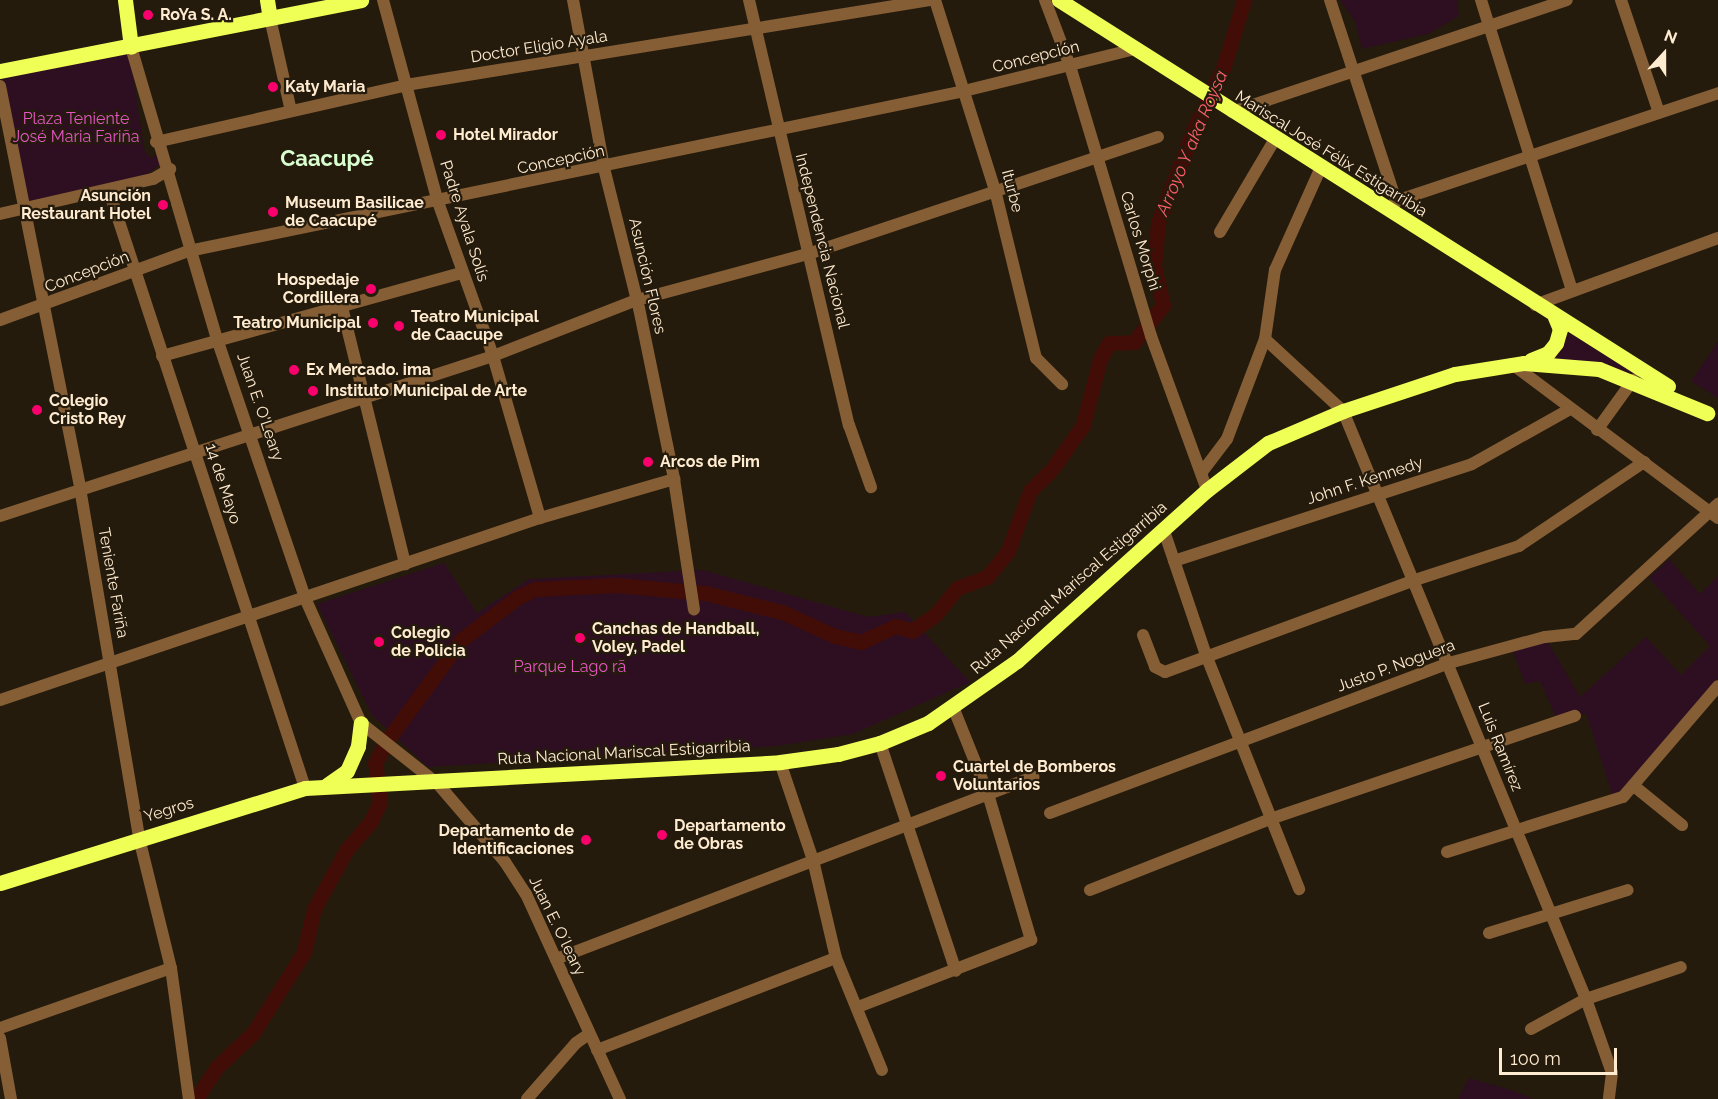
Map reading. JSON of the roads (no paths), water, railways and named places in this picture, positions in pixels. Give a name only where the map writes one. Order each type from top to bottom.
[{"type":"main road","name":"Juan E. O'Leary","points":[[125,0],[131,47]]},
{"type":"main road","points":[[267,0],[270,18]]},
{"type":"main road","points":[[0,71],[362,0]]},
{"type":"main road","name":"Mariscal José Félix Estigarribia","points":[[1059,0],[1275,139],[1393,206],[1555,317]]},
{"type":"main road","points":[[1518,363],[1553,349],[1560,329],[1555,317]]},
{"type":"main road","name":"Ruta Nacional Mariscal Estigarribia","points":[[1555,317],[1713,416]]},
{"type":"main road","name":"Ruta Nacional Mariscal Estigarribia","points":[[350,785],[438,784],[780,762],[838,754],[880,743],[953,707],[1017,661],[1207,490],[1268,443],[1343,411],[1455,375],[1518,363],[1599,369],[1633,380],[1713,416]]},
{"type":"main road","points":[[327,785],[347,771],[358,746],[361,723]]},
{"type":"main road","name":"Yegros","points":[[0,883],[305,788],[350,785]]},
{"type":"street","name":"Padre Ayala Solís","points":[[383,0],[438,201],[493,356],[540,518]]},
{"type":"street","name":"Asunción Flores","points":[[573,0],[604,168],[637,300],[674,479],[694,609]]},
{"type":"street","name":"Independencia Nacional","points":[[749,0],[777,130],[849,425],[871,487]]},
{"type":"street","name":"Doctor Eligio Ayala","points":[[156,142],[406,85],[933,0]]},
{"type":"street","name":"Iturbe","points":[[933,0],[995,189],[1036,358],[1062,384]]},
{"type":"street","name":"Carlos Morphi","points":[[1045,0],[1070,66],[1144,316],[1207,490]]},
{"type":"street","points":[[1330,0],[1354,71],[1393,206],[1529,156],[1718,93]]},
{"type":"street","points":[[1480,0],[1572,291]]},
{"type":"street","points":[[1226,108],[1354,71],[1567,0]]},
{"type":"street","points":[[1621,0],[1659,113]]},
{"type":"street","points":[[270,18],[291,111]]},
{"type":"street","name":"Juan E. O'Leary","points":[[131,47],[156,142],[170,169],[189,251],[305,598],[361,723],[397,755],[438,784]]},
{"type":"street","name":"Concepción","points":[[0,320],[189,251],[319,222],[604,168],[964,91],[1135,49]]},
{"type":"street","name":"Teniente Fariña","points":[[0,86],[80,488],[139,838],[171,968],[188,1093]]},
{"type":"street","points":[[0,516],[80,488],[196,453],[493,356],[637,300],[808,254],[995,189],[1158,137]]},
{"type":"street","points":[[1220,232],[1275,139]]},
{"type":"street","points":[[1202,472],[1227,439],[1264,339],[1275,270],[1321,167]]},
{"type":"street","points":[[0,214],[109,191],[153,179],[170,169]]},
{"type":"street","name":"14 de Mayo","points":[[109,191],[305,788]]},
{"type":"street","points":[[1535,304],[1718,238]]},
{"type":"street","points":[[162,356],[462,273]]},
{"type":"street","points":[[342,307],[366,396],[405,564]]},
{"type":"street","points":[[1264,339],[1343,411]]},
{"type":"street","points":[[1518,363],[1597,430],[1716,511]]},
{"type":"street","points":[[1597,430],[1633,380]]},
{"type":"street","name":"John F. Kennedy","points":[[1174,561],[1490,457],[1570,409]]},
{"type":"street","name":"Luis Ramírez","points":[[1343,411],[1586,999],[1612,1073],[1609,1099]]},
{"type":"street","points":[[1143,635],[1158,672],[1412,580],[1519,546],[1644,462]]},
{"type":"street","points":[[0,700],[540,518],[674,479]]},
{"type":"street","name":"Justo P. Noguera","points":[[1050,813],[1449,663],[1545,637],[1576,634],[1716,511]]},
{"type":"street","points":[[1164,531],[1206,655],[1299,889]]},
{"type":"street","points":[[1447,852],[1623,797],[1718,686]]},
{"type":"street","points":[[858,1007],[956,971],[1031,940],[988,794],[953,707]]},
{"type":"street","points":[[1090,890],[1270,819],[1575,716]]},
{"type":"street","points":[[880,743],[956,971]]},
{"type":"street","points":[[780,762],[813,860],[836,958],[882,1070]]},
{"type":"street","points":[[556,959],[907,822],[1033,777]]},
{"type":"street","name":"Juan E. O´leary","points":[[438,784],[505,862],[526,894],[621,1099]]},
{"type":"street","points":[[1634,786],[1682,825]]},
{"type":"street","points":[[1489,933],[1628,890]]},
{"type":"street","points":[[597,1050],[836,958]]},
{"type":"street","points":[[1531,1029],[1586,999],[1681,967]]},
{"type":"street","points":[[0,1028],[171,968]]},
{"type":"street","points":[[527,1099],[576,1043],[589,1034]]},
{"type":"street","points":[[0,1038],[11,1099]]},
{"type":"waterway","name":"Arroyo Y aka Roysa","points":[[196,1099],[216,1068],[253,1033],[304,952],[314,909],[347,849],[371,821],[380,802],[375,763],[388,739],[461,640],[518,597],[535,589],[616,585],[705,593],[782,612],[835,636],[861,642],[896,626],[912,631],[936,614],[957,588],[987,577],[1008,551],[1030,491],[1052,469],[1083,425],[1100,359],[1109,343],[1134,342],[1163,305],[1154,267],[1158,223],[1193,131],[1223,69],[1244,0]]},
{"type":"place","name":"RoYa S. A.","points":[[148,15]]},
{"type":"place","name":"Katy Maria","points":[[273,87]]},
{"type":"place","name":"Hotel Mirador","points":[[441,135]]},
{"type":"place","name":"Asunción Restaurant Hotel","points":[[163,205]]},
{"type":"place","name":"Museum Basilicae de Caacupé","points":[[273,212]]},
{"type":"place","name":"Hospedaje Cordillera","points":[[371,289]]},
{"type":"place","name":"Teatro Municipal","points":[[373,323]]},
{"type":"place","name":"Teatro Municipal de Caacupe","points":[[399,326]]},
{"type":"place","name":"Ex Mercado. ima","points":[[294,370]]},
{"type":"place","name":"Instituto Municipal de Arte","points":[[313,391]]},
{"type":"place","name":"Colegio Cristo Rey","points":[[37,410]]},
{"type":"place","name":"Arcos de Pim","points":[[648,462]]},
{"type":"place","name":"Canchas de Handball, Voley, Padel","points":[[580,638]]},
{"type":"place","name":"Colegio de Policia","points":[[379,642]]},
{"type":"place","name":"Cuartel de Bomberos Voluntarios","points":[[941,776]]},
{"type":"place","name":"Departamento de Obras","points":[[662,835]]},
{"type":"place","name":"Departamento de Identificaciones","points":[[586,840]]},
{"type":"district","name":"Caacupé","points":[[327,159]]},
{"type":"park label","name":"Plaza Teniente José Maria Fariña","points":[[76,128]]},
{"type":"park label","name":"Parque Lago rã","points":[[570,667]]}]
